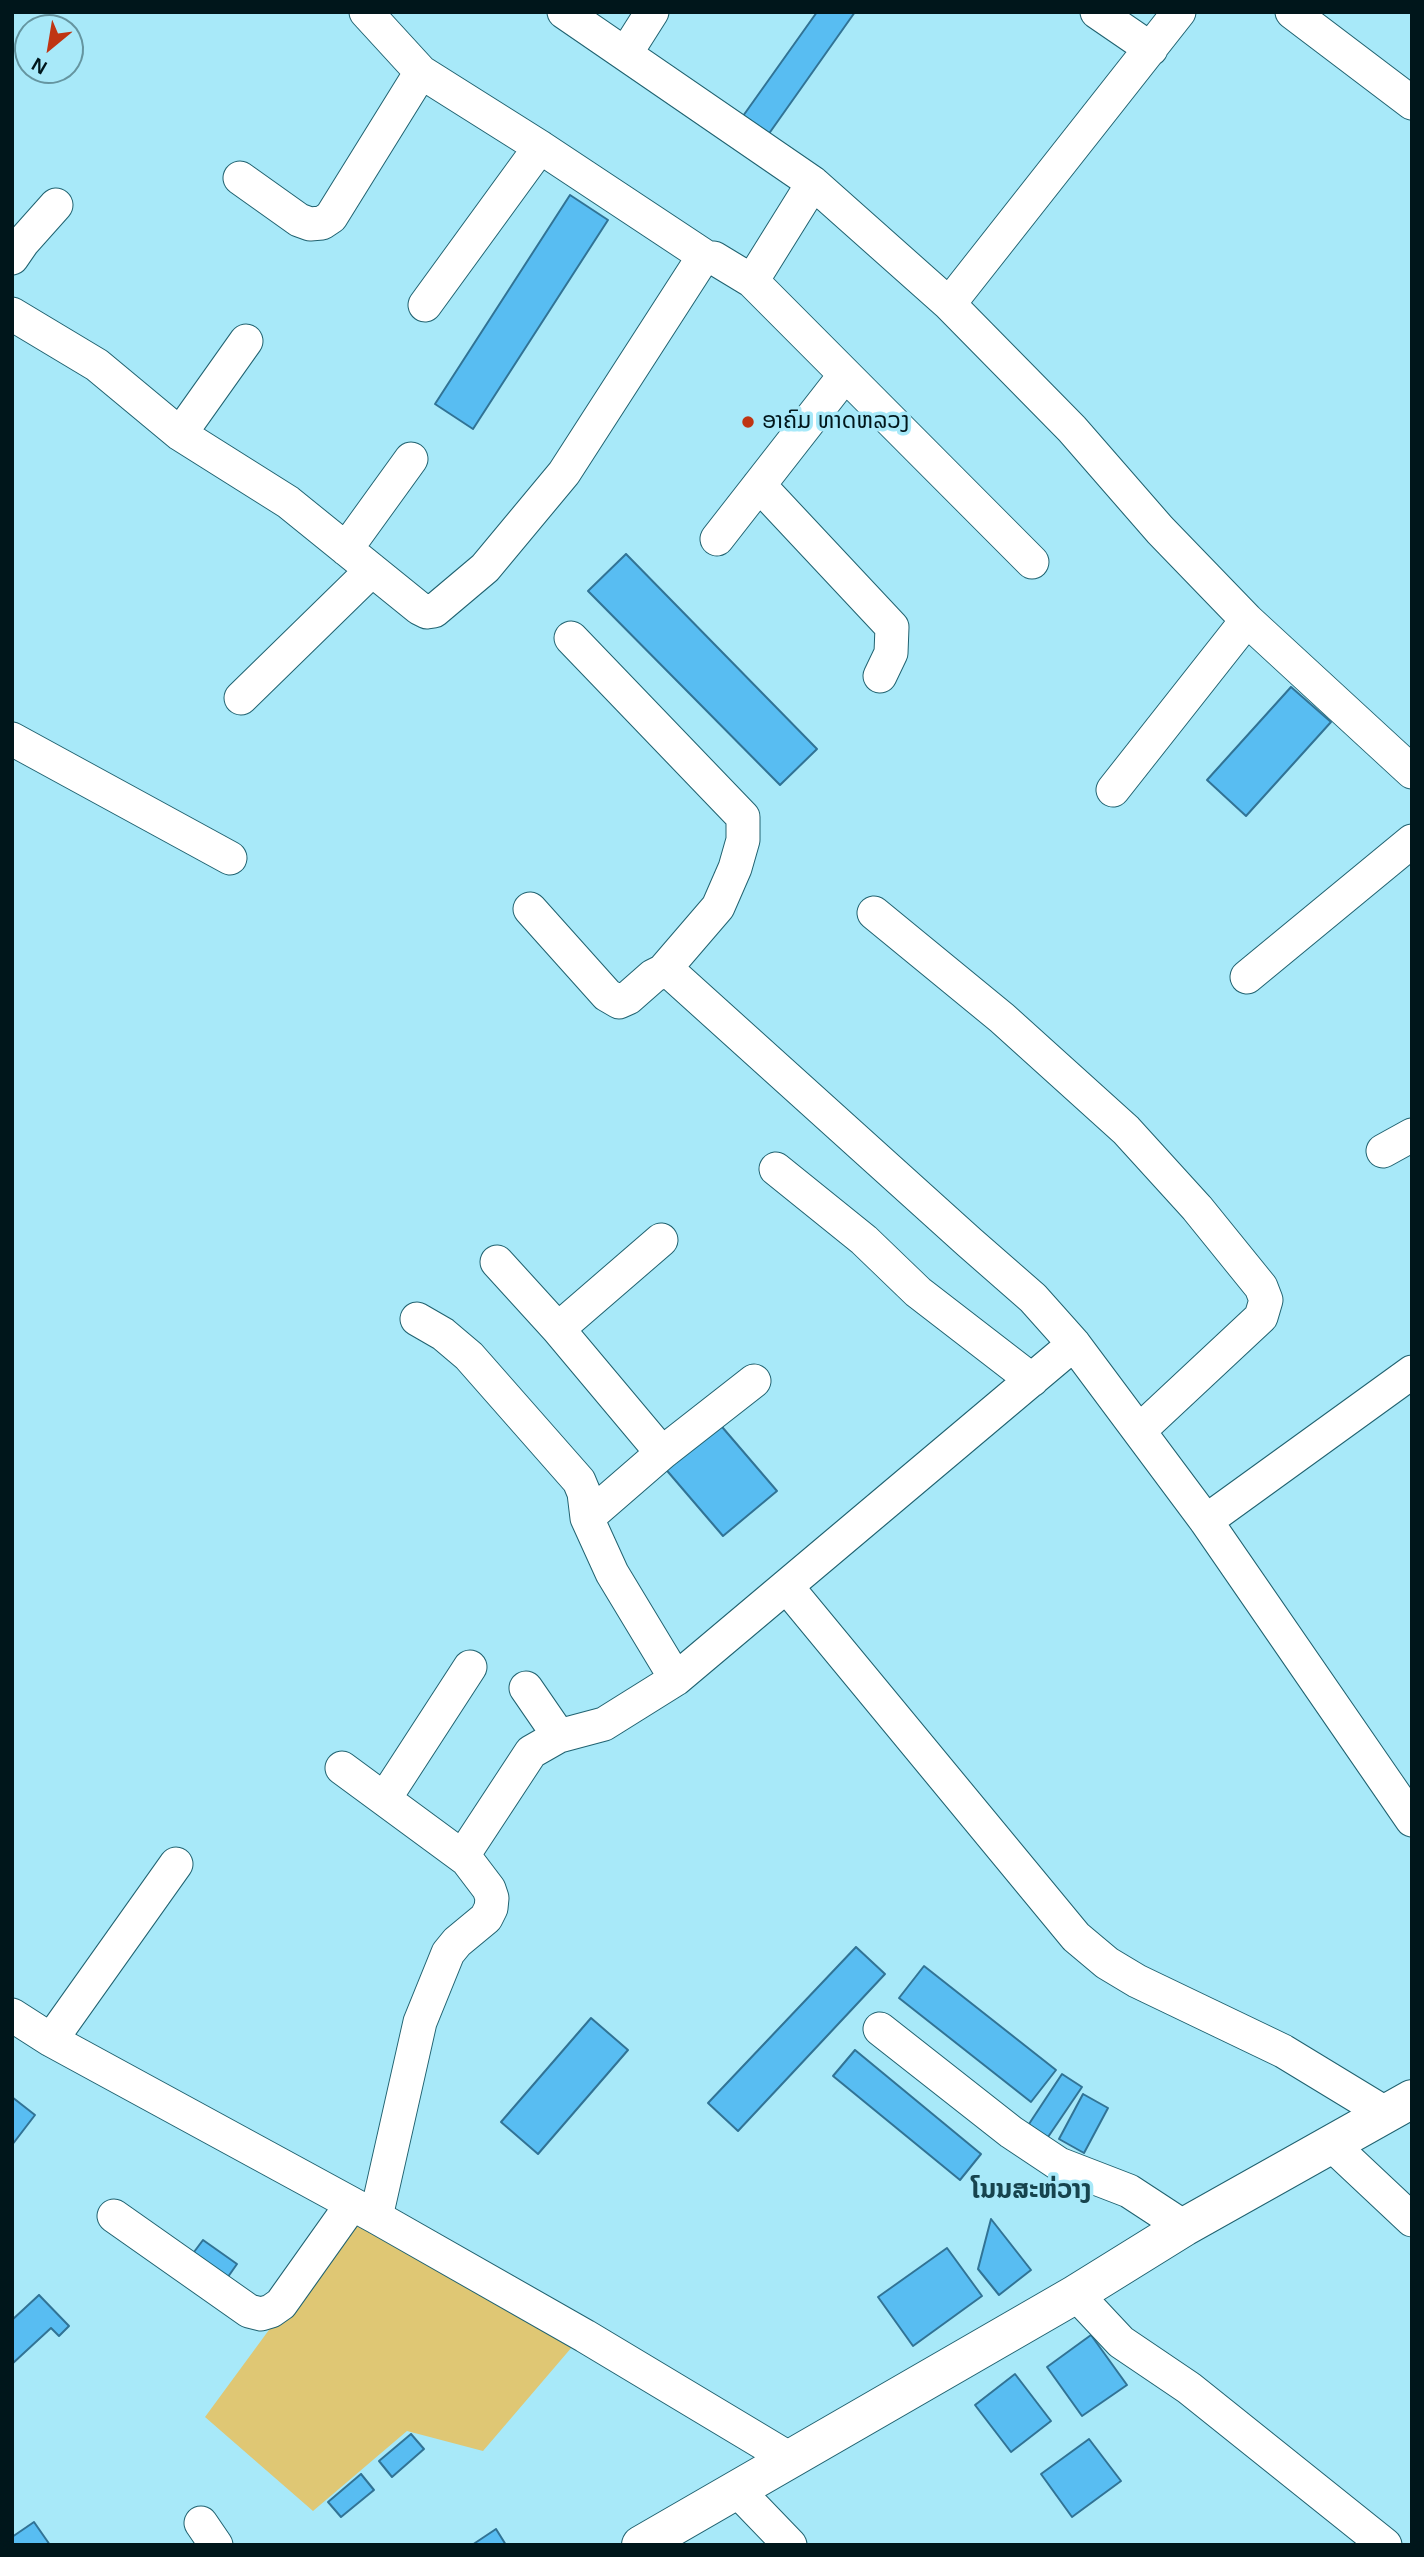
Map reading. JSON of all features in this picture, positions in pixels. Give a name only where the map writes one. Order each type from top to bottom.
[{"type":"main road","points":[[641,2545],[1076,2294],[1184,2227],[1398,2106]]},
{"type":"street","points":[[366,12],[421,72],[540,146],[706,257],[714,258],[752,281],[1032,562]]},
{"type":"street","points":[[564,12],[813,183],[949,304],[1072,429],[1160,530],[1247,620],[1412,772]]},
{"type":"street","points":[[626,53],[653,12]]},
{"type":"street","points":[[1097,12],[1151,49]]},
{"type":"street","points":[[949,304],[1179,12]]},
{"type":"street","points":[[1292,12],[1412,103]]},
{"type":"street","points":[[240,178],[299,220],[310,224],[322,223],[331,217],[421,72]]},
{"type":"street","points":[[425,305],[540,146]]},
{"type":"street","points":[[752,281],[813,183]]},
{"type":"street","points":[[12,258],[56,205]]},
{"type":"street","points":[[12,314],[97,365],[180,433],[288,502],[427,612],[434,611],[485,568],[564,473],[700,262],[706,257]]},
{"type":"street","points":[[180,433],[246,341]]},
{"type":"street","points":[[717,539],[845,375]]},
{"type":"street","points":[[346,549],[411,459]]},
{"type":"street","points":[[759,485],[892,626],[891,653],[880,676]]},
{"type":"street","points":[[241,698],[372,570]]},
{"type":"street","points":[[1113,790],[1247,620]]},
{"type":"street","points":[[530,909],[607,995],[619,1002],[663,971],[718,907],[735,868],[743,840],[743,817],[571,638]]},
{"type":"street","points":[[12,739],[230,858]]},
{"type":"street","points":[[1247,977],[1412,841]]},
{"type":"street","points":[[874,913],[1002,1018],[1126,1130],[1197,1208],[1261,1287],[1266,1300],[1261,1317],[1139,1431]]},
{"type":"street","points":[[663,971],[671,973],[1033,1298],[1074,1344],[1206,1521],[1412,1820]]},
{"type":"street","points":[[1383,1151],[1412,1135]]},
{"type":"street","points":[[776,1169],[864,1240],[918,1292],[1032,1380]]},
{"type":"street","points":[[558,1329],[662,1240]]},
{"type":"street","points":[[497,1262],[558,1329],[662,1453]]},
{"type":"street","points":[[417,1319],[443,1334],[469,1356],[579,1481],[584,1493],[587,1518],[612,1573],[676,1679]]},
{"type":"street","points":[[467,1860],[466,1851],[531,1752],[559,1736],[604,1724],[676,1679],[1074,1344]]},
{"type":"street","points":[[1206,1521],[1412,1372]]},
{"type":"street","points":[[587,1518],[662,1453],[754,1381]]},
{"type":"street","points":[[787,1587],[1076,1937],[1107,1963],[1137,1981],[1398,2106]]},
{"type":"street","points":[[385,1798],[470,1667]]},
{"type":"street","points":[[526,1688],[559,1736]]},
{"type":"street","points":[[114,2216],[249,2311],[261,2314],[281,2304],[364,2211],[420,2022],[448,1953],[486,1918],[492,1898],[489,1889],[467,1860],[342,1768]]},
{"type":"street","points":[[51,2040],[176,1864]]},
{"type":"street","points":[[12,2015],[51,2040],[364,2211],[585,2336],[790,2459]]},
{"type":"street","points":[[880,2029],[1011,2132],[1059,2164],[1129,2191],[1184,2227]]},
{"type":"street","points":[[1330,2143],[1412,2220]]},
{"type":"street","points":[[1076,2294],[1121,2342],[1189,2388],[1385,2545]]},
{"type":"street","points":[[737,2490],[790,2545]]},
{"type":"shaded area","points":[[349,2221],[572,2347],[483,2451],[407,2431],[313,2511],[205,2417]]},
{"type":"building","points":[[817,12],[855,12],[768,135],[743,116]]},
{"type":"building","points":[[570,195],[608,220],[473,429],[435,404]]},
{"type":"building","points":[[626,554],[817,749],[780,785],[588,591]]},
{"type":"building","points":[[1291,687],[1331,722],[1246,816],[1207,780]]},
{"type":"building","points":[[717,1421],[777,1491],[723,1536],[663,1466]]},
{"type":"building","points":[[856,1947],[885,1974],[738,2131],[708,2103]]},
{"type":"building","points":[[924,1966],[1056,2070],[1031,2102],[899,1998]]},
{"type":"building","points":[[591,2018],[628,2050],[538,2154],[501,2122]]},
{"type":"building","points":[[855,2050],[981,2154],[960,2180],[833,2076]]},
{"type":"building","points":[[1062,2074],[1082,2087],[1046,2140],[1027,2127]]},
{"type":"building","points":[[1083,2094],[1108,2108],[1084,2153],[1059,2139]]},
{"type":"building","points":[[12,2097],[35,2115],[12,2145]]},
{"type":"building","points":[[991,2219],[1031,2270],[999,2295],[978,2269]]},
{"type":"building","points":[[203,2240],[237,2264],[223,2284],[188,2260]]},
{"type":"building","points":[[947,2248],[982,2296],[913,2346],[878,2297]]},
{"type":"building","points":[[39,2295],[69,2326],[59,2336],[51,2328],[12,2364],[12,2320]]},
{"type":"building","points":[[1091,2335],[1127,2385],[1082,2416],[1047,2367]]},
{"type":"building","points":[[1015,2374],[1051,2421],[1011,2452],[975,2405]]},
{"type":"building","points":[[411,2434],[424,2449],[392,2477],[379,2461]]},
{"type":"building","points":[[1089,2439],[1121,2481],[1072,2517],[1041,2474]]},
{"type":"building","points":[[361,2474],[374,2490],[341,2517],[328,2502]]},
{"type":"building","points":[[34,2522],[50,2545],[12,2545],[12,2537]]},
{"type":"building","points":[[496,2529],[506,2545],[472,2545]]},
{"type":"place","name":"ອາຄົມ ທາດຫລວງ","points":[[748,422]]},
{"type":"district","name":"ໂນນສະຫ່ວາງ","points":[[1031,2191]]}]
